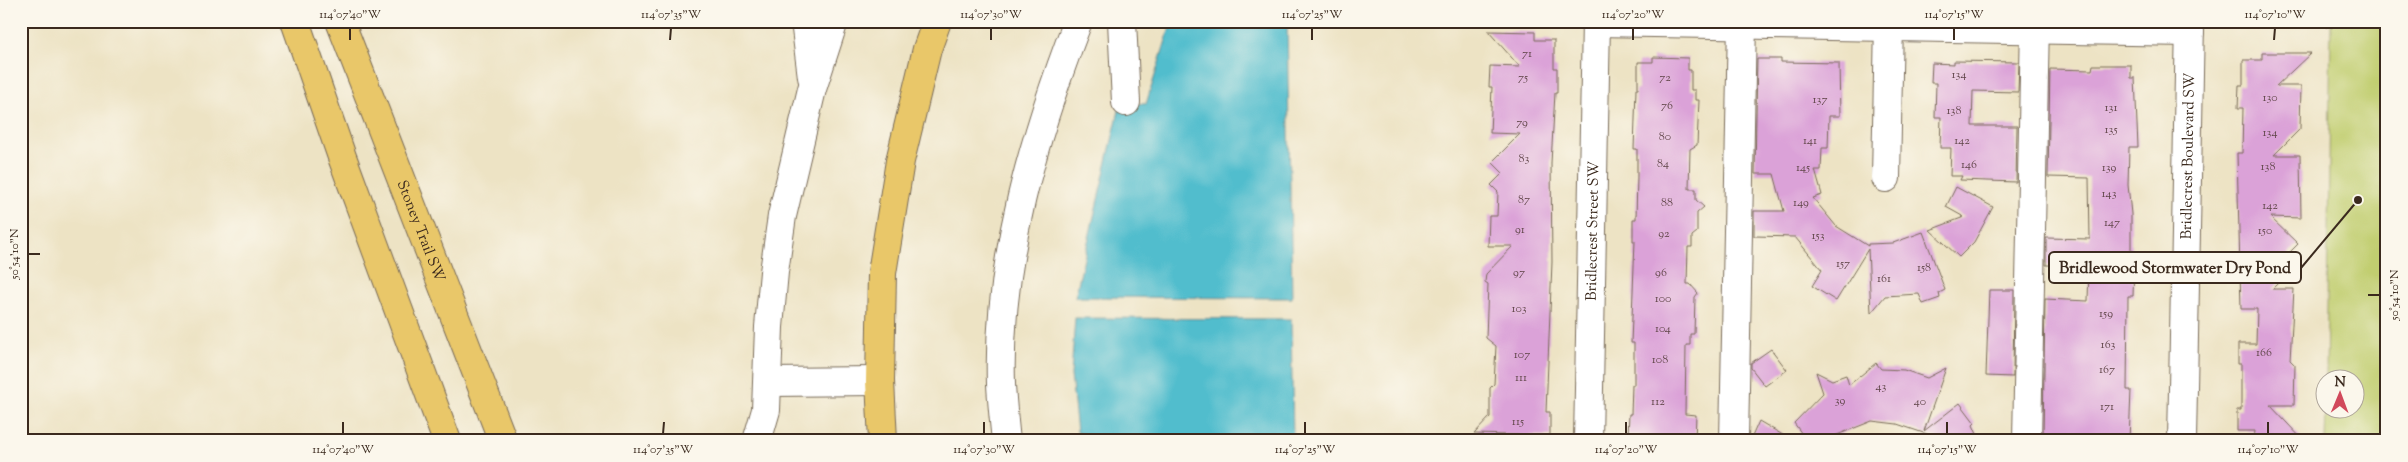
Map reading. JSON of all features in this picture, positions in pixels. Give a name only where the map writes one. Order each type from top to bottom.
[{"type":"highway","points":[[295,21],[342,157],[447,441]]},
{"type":"highway","name":"Stoney Trail SW","points":[[340,21],[504,441]]},
{"type":"highway","points":[[883,441],[880,381],[882,273],[900,161],[926,49],[937,21]]},
{"type":"street","points":[[805,21],[814,84]]},
{"type":"street","points":[[757,441],[766,410],[772,299],[782,216],[814,84],[834,21]]},
{"type":"street","points":[[1006,441],[1001,383],[1003,322],[1011,256],[1030,162],[1061,66],[1078,21]]},
{"type":"street","points":[[1122,21],[1126,102]]},
{"type":"street","points":[[1596,22],[2190,26]]},
{"type":"street","name":"Bridlecrest Street SW","points":[[1588,441],[1596,22]]},
{"type":"street","points":[[1734,441],[1742,23]]},
{"type":"street","points":[[1886,178],[1889,24]]},
{"type":"street","points":[[2027,441],[2035,25]]},
{"type":"street","name":"Bridlecrest Boulevard SW","points":[[2182,441],[2190,26]]},
{"type":"street","points":[[768,382],[880,381]]},
{"type":"path","points":[[2312,21],[2324,27],[2334,28],[2345,21]]},
{"type":"green space","points":[[2331,21],[2387,21],[2387,441],[2325,441],[2326,420],[2366,420],[2366,370],[2326,370]]},
{"type":"water","points":[[1172,21],[1287,21],[1292,298],[1075,297],[1121,102],[1146,104]]},
{"type":"water","points":[[1075,318],[1291,319],[1293,441],[1110,441],[1077,432],[1071,375]]},
{"type":"building","points":[[1488,31],[1535,32],[1535,40],[1554,40],[1554,68],[1557,68],[1557,93],[1555,93],[1551,163],[1552,262],[1546,412],[1550,412],[1550,436],[1474,434],[1490,417],[1490,388],[1494,384],[1496,346],[1486,338],[1488,284],[1485,282],[1486,274],[1513,246],[1488,246],[1489,216],[1497,216],[1498,192],[1491,185],[1503,173],[1492,162],[1520,134],[1490,133],[1492,87],[1489,87],[1490,66],[1520,67]]},
{"type":"building","points":[[2262,53],[2311,53],[2276,86],[2301,86],[2300,129],[2274,155],[2300,155],[2301,218],[2270,217],[2298,244],[2288,254],[2298,263],[2272,289],[2294,289],[2290,360],[2295,365],[2294,405],[2270,405],[2303,440],[2254,439],[2255,431],[2237,431],[2237,410],[2241,410],[2241,364],[2238,364],[2238,344],[2256,344],[2257,309],[2241,309],[2237,153],[2242,153],[2243,108],[2238,108],[2239,85],[2243,85],[2243,60],[2262,60]]},
{"type":"building","points":[[1653,57],[1688,58],[1688,70],[1691,70],[1691,90],[1695,90],[1695,100],[1699,100],[1697,145],[1690,149],[1689,189],[1696,189],[1696,200],[1704,207],[1697,213],[1697,232],[1692,236],[1692,247],[1688,247],[1687,284],[1690,284],[1698,293],[1695,297],[1694,334],[1690,334],[1690,345],[1686,345],[1685,414],[1696,415],[1695,441],[1639,441],[1639,435],[1628,435],[1632,385],[1634,385],[1634,343],[1631,343],[1635,241],[1633,241],[1633,219],[1636,219],[1637,176],[1637,149],[1634,149],[1636,89],[1638,89],[1638,62],[1653,62]]},
{"type":"building","points":[[1757,59],[1781,59],[1781,62],[1839,63],[1840,116],[1829,116],[1828,148],[1822,148],[1821,170],[1815,170],[1822,195],[1813,198],[1836,226],[1868,246],[1868,244],[1893,243],[1923,232],[1945,290],[1939,293],[1940,298],[1923,304],[1919,294],[1885,296],[1871,313],[1868,249],[1836,301],[1812,286],[1822,270],[1795,237],[1754,236],[1754,211],[1784,211],[1774,174],[1755,174]]},
{"type":"building","points":[[1954,61],[2019,62],[2018,92],[1973,91],[1972,126],[2017,126],[2016,182],[1960,180],[1962,176],[1950,176],[1951,148],[1940,148],[1941,117],[1935,117],[1936,83],[1931,83],[1932,63],[1954,64]]},
{"type":"building","points":[[2093,65],[2131,65],[2131,78],[2135,78],[2138,147],[2129,147],[2128,185],[2131,214],[2131,249],[2139,257],[2134,263],[2133,296],[2128,296],[2127,390],[2131,390],[2129,441],[2043,440],[2045,299],[2088,301],[2089,266],[2046,265],[2046,238],[2090,239],[2089,178],[2048,177],[2050,69],[2092,70]]},
{"type":"building","points":[[1956,187],[1993,207],[1974,242],[1959,257],[1930,230],[1964,217],[1946,207]]},
{"type":"building","points":[[1989,290],[2014,290],[2013,377],[1986,376]]},
{"type":"building","points":[[1771,349],[1787,370],[1765,386],[1751,368],[1751,363]]},
{"type":"building","points":[[1876,363],[1881,369],[1904,370],[1927,378],[1946,368],[1924,431],[1960,403],[1975,423],[1973,425],[1980,441],[1947,441],[1897,424],[1872,421],[1832,437],[1828,441],[1807,441],[1794,423],[1823,393],[1816,372],[1832,380],[1846,375],[1849,385]]},
{"type":"building","points":[[1759,421],[1793,441],[1750,441]]},
{"type":"place","name":"Bridlewood Stormwater Dry Pond","points":[[2358,200]]}]
